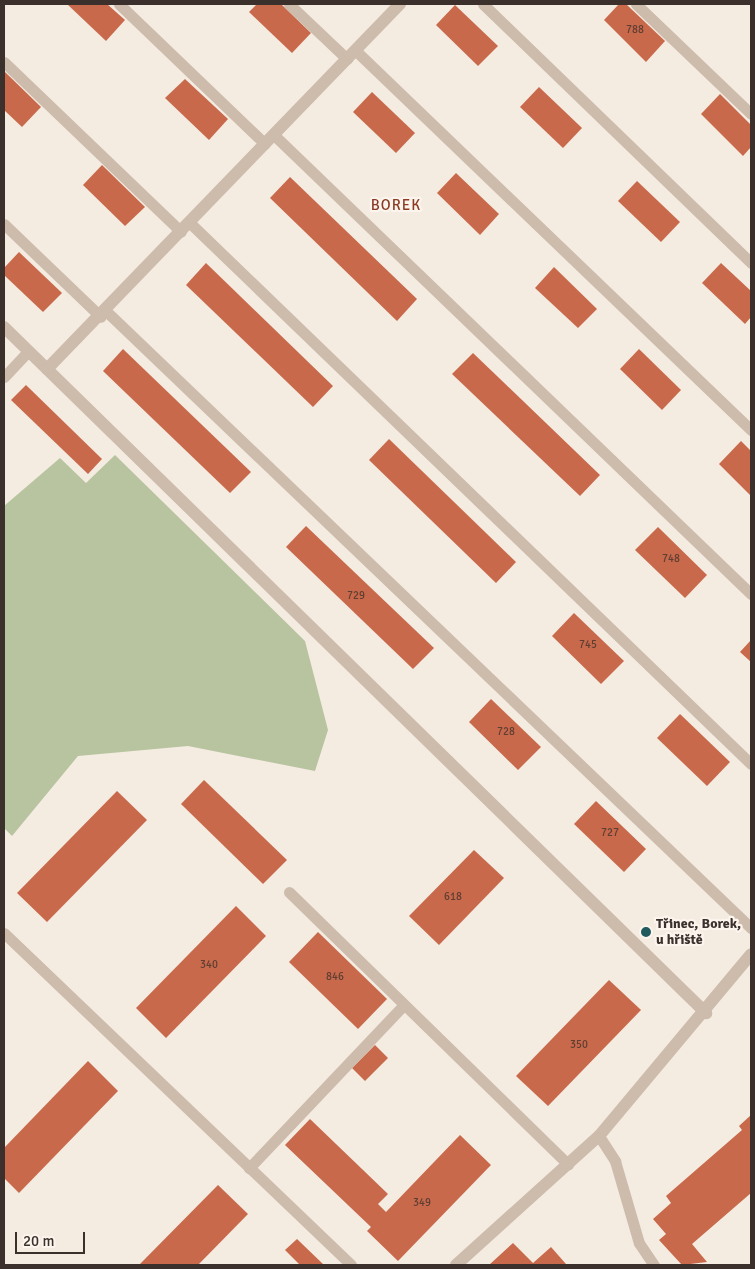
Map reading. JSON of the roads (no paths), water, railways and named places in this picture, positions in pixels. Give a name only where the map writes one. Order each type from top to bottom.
[{"type":"street","points":[[47,369],[103,314],[400,4]]},
{"type":"street","points":[[4,328],[706,1014]]},
{"type":"street","points":[[456,1265],[600,1136],[706,1014],[751,954]]},
{"type":"lane","points":[[119,4],[270,140],[751,594]]},
{"type":"lane","points":[[289,4],[351,55],[751,430]]},
{"type":"lane","points":[[483,4],[751,263]]},
{"type":"lane","points":[[636,4],[751,114]]},
{"type":"lane","points":[[4,62],[186,228],[751,764]]},
{"type":"lane","points":[[4,224],[103,314],[751,928]]},
{"type":"lane","points":[[4,377],[28,351]]},
{"type":"lane","points":[[288,892],[402,1007],[568,1164]]},
{"type":"lane","points":[[4,933],[351,1265]]},
{"type":"lane","points":[[249,1168],[402,1007]]},
{"type":"lane","points":[[600,1136],[615,1160],[639,1243],[654,1265]]},
{"type":"place","name":"Třinec, Borek, u hřiště","points":[[646,932]]},
{"type":"district","name":"BOREK","points":[[396,206]]}]
